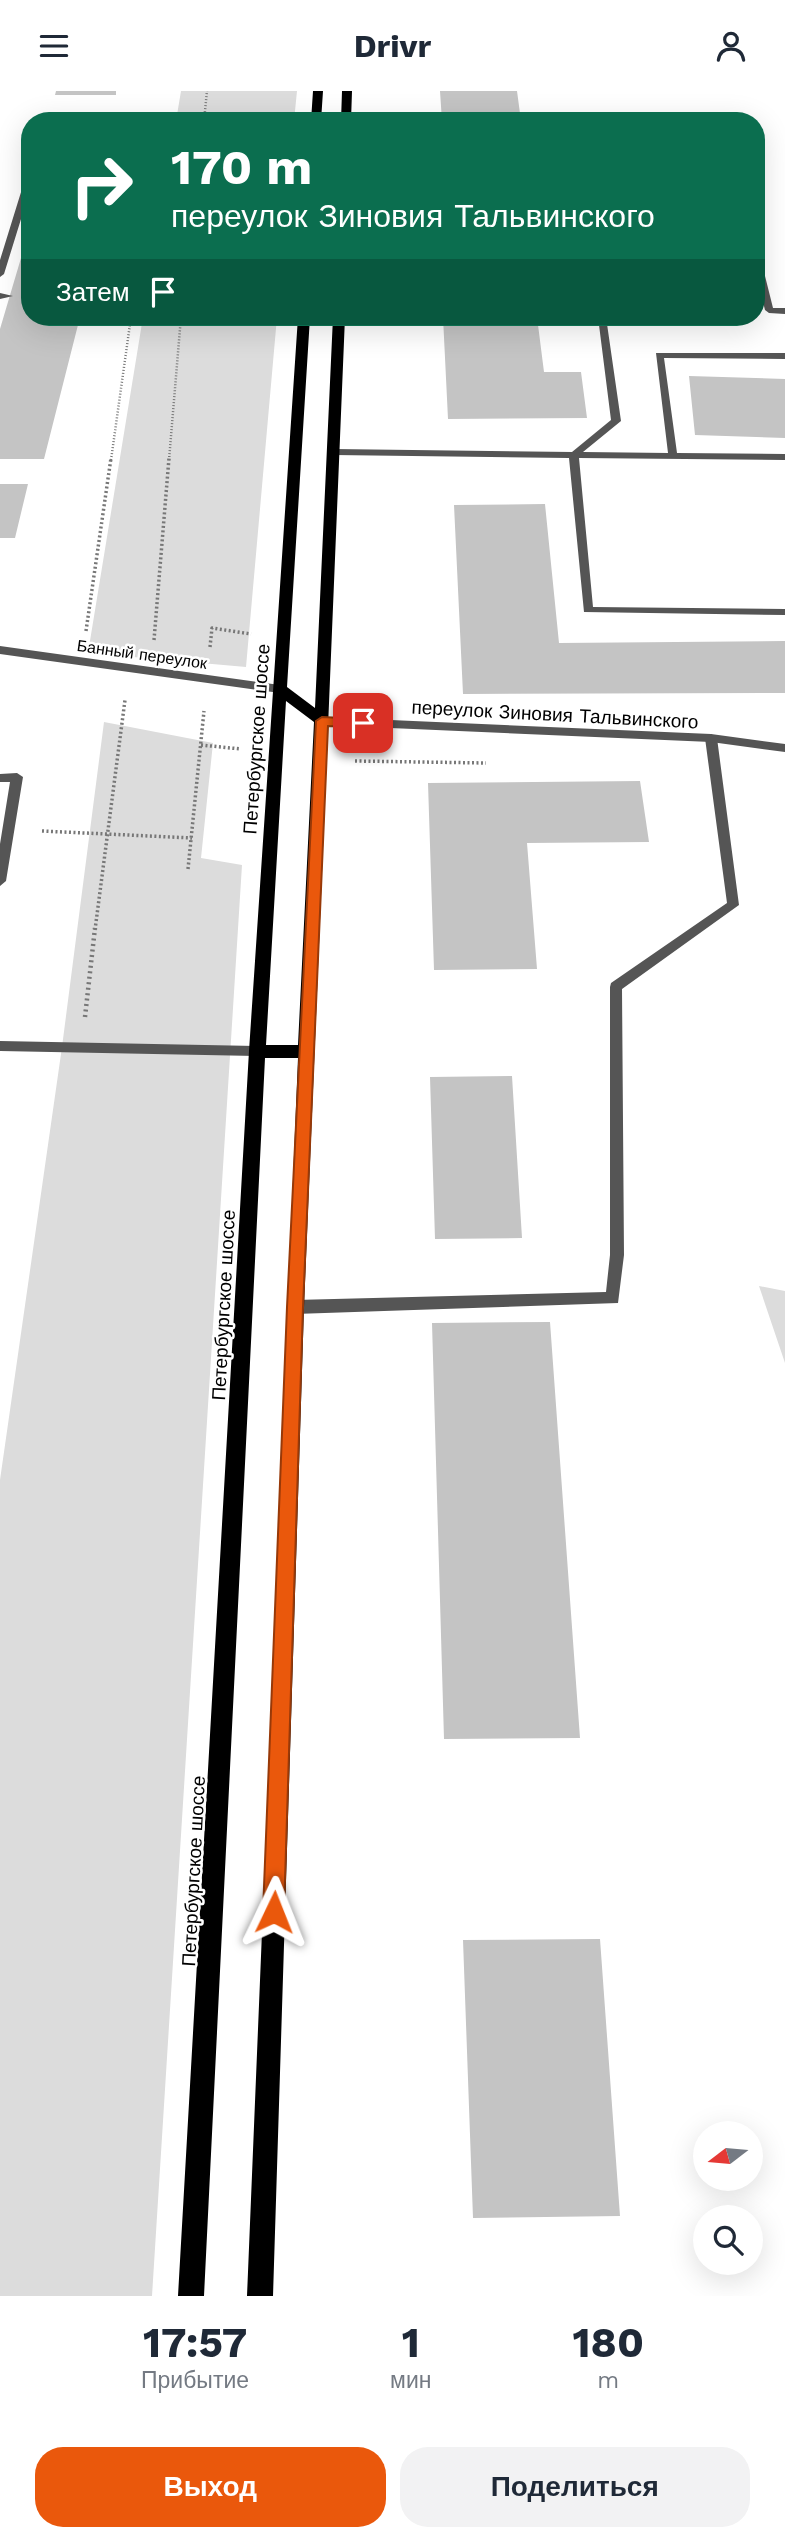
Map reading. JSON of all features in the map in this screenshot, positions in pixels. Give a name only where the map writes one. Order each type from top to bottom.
[{"type":"main road","points":[[317,112],[318,91]]},
{"type":"main road","points":[[346,91],[346,112]]},
{"type":"main road","name":"Петербургское шоссе","points":[[191,2296],[257,1052],[303,326]]},
{"type":"main road","points":[[260,2296],[295,1307],[339,326]]},
{"type":"main road","points":[[280,689],[322,721]]},
{"type":"main road","points":[[257,1052],[307,1052]]},
{"type":"street","points":[[0,274],[21,205]]},
{"type":"street","points":[[765,293],[769,310],[785,311]]},
{"type":"street","points":[[574,455],[617,421],[603,326]]},
{"type":"street","points":[[673,456],[659,355],[785,356]]},
{"type":"street","points":[[334,452],[785,457]]},
{"type":"street","points":[[574,455],[588,610],[785,612]]},
{"type":"street","name":"Банный переулок","points":[[0,650],[280,689]]},
{"type":"street","name":"переулок Зиновия Тальвинского","points":[[322,721],[711,738],[785,748]]},
{"type":"street","points":[[295,1307],[613,1298],[617,1255],[616,988],[733,905],[711,738]]},
{"type":"street","points":[[0,778],[17,777],[0,881]]},
{"type":"street","points":[[0,1046],[257,1052]]},
{"type":"path","points":[[205,112],[207,91]]},
{"type":"path","points":[[82,661],[130,326]]},
{"type":"path","points":[[151,671],[180,326]]},
{"type":"path","points":[[82,1048],[105,833],[129,668]]},
{"type":"path","points":[[188,869],[207,678]]},
{"type":"path","points":[[9,829],[192,838]]},
{"type":"shaded area","points":[[181,91],[297,91],[295,112],[178,112]]},
{"type":"shaded area","points":[[142,326],[276,326],[246,667],[88,653]]},
{"type":"shaded area","points":[[104,722],[213,743],[201,858],[242,865],[152,2296],[0,2296],[0,1480],[62,1047]]},
{"type":"shaded area","points":[[759,1286],[785,1291],[785,1363]]},
{"type":"building","points":[[56,91],[116,91],[116,95],[55,95]]},
{"type":"building","points":[[440,91],[517,91],[520,112],[441,112]]},
{"type":"building","points":[[21,258],[21,326],[78,326],[44,459],[0,459],[0,329]]},
{"type":"building","points":[[443,326],[538,326],[544,372],[581,372],[587,418],[448,419]]},
{"type":"building","points":[[689,376],[785,379],[785,438],[695,435]]},
{"type":"building","points":[[0,484],[28,484],[15,538],[0,538]]},
{"type":"building","points":[[545,504],[559,643],[785,641],[785,693],[463,694],[454,505]]},
{"type":"building","points":[[640,781],[649,842],[527,843],[537,969],[434,970],[428,783]]},
{"type":"building","points":[[512,1076],[522,1238],[435,1239],[430,1077]]},
{"type":"building","points":[[550,1322],[580,1738],[444,1739],[432,1323]]},
{"type":"building","points":[[600,1939],[620,2216],[473,2218],[463,1940]]},
{"type":"route","points":[[274,1912],[295,1307],[322,721],[363,723]]}]
